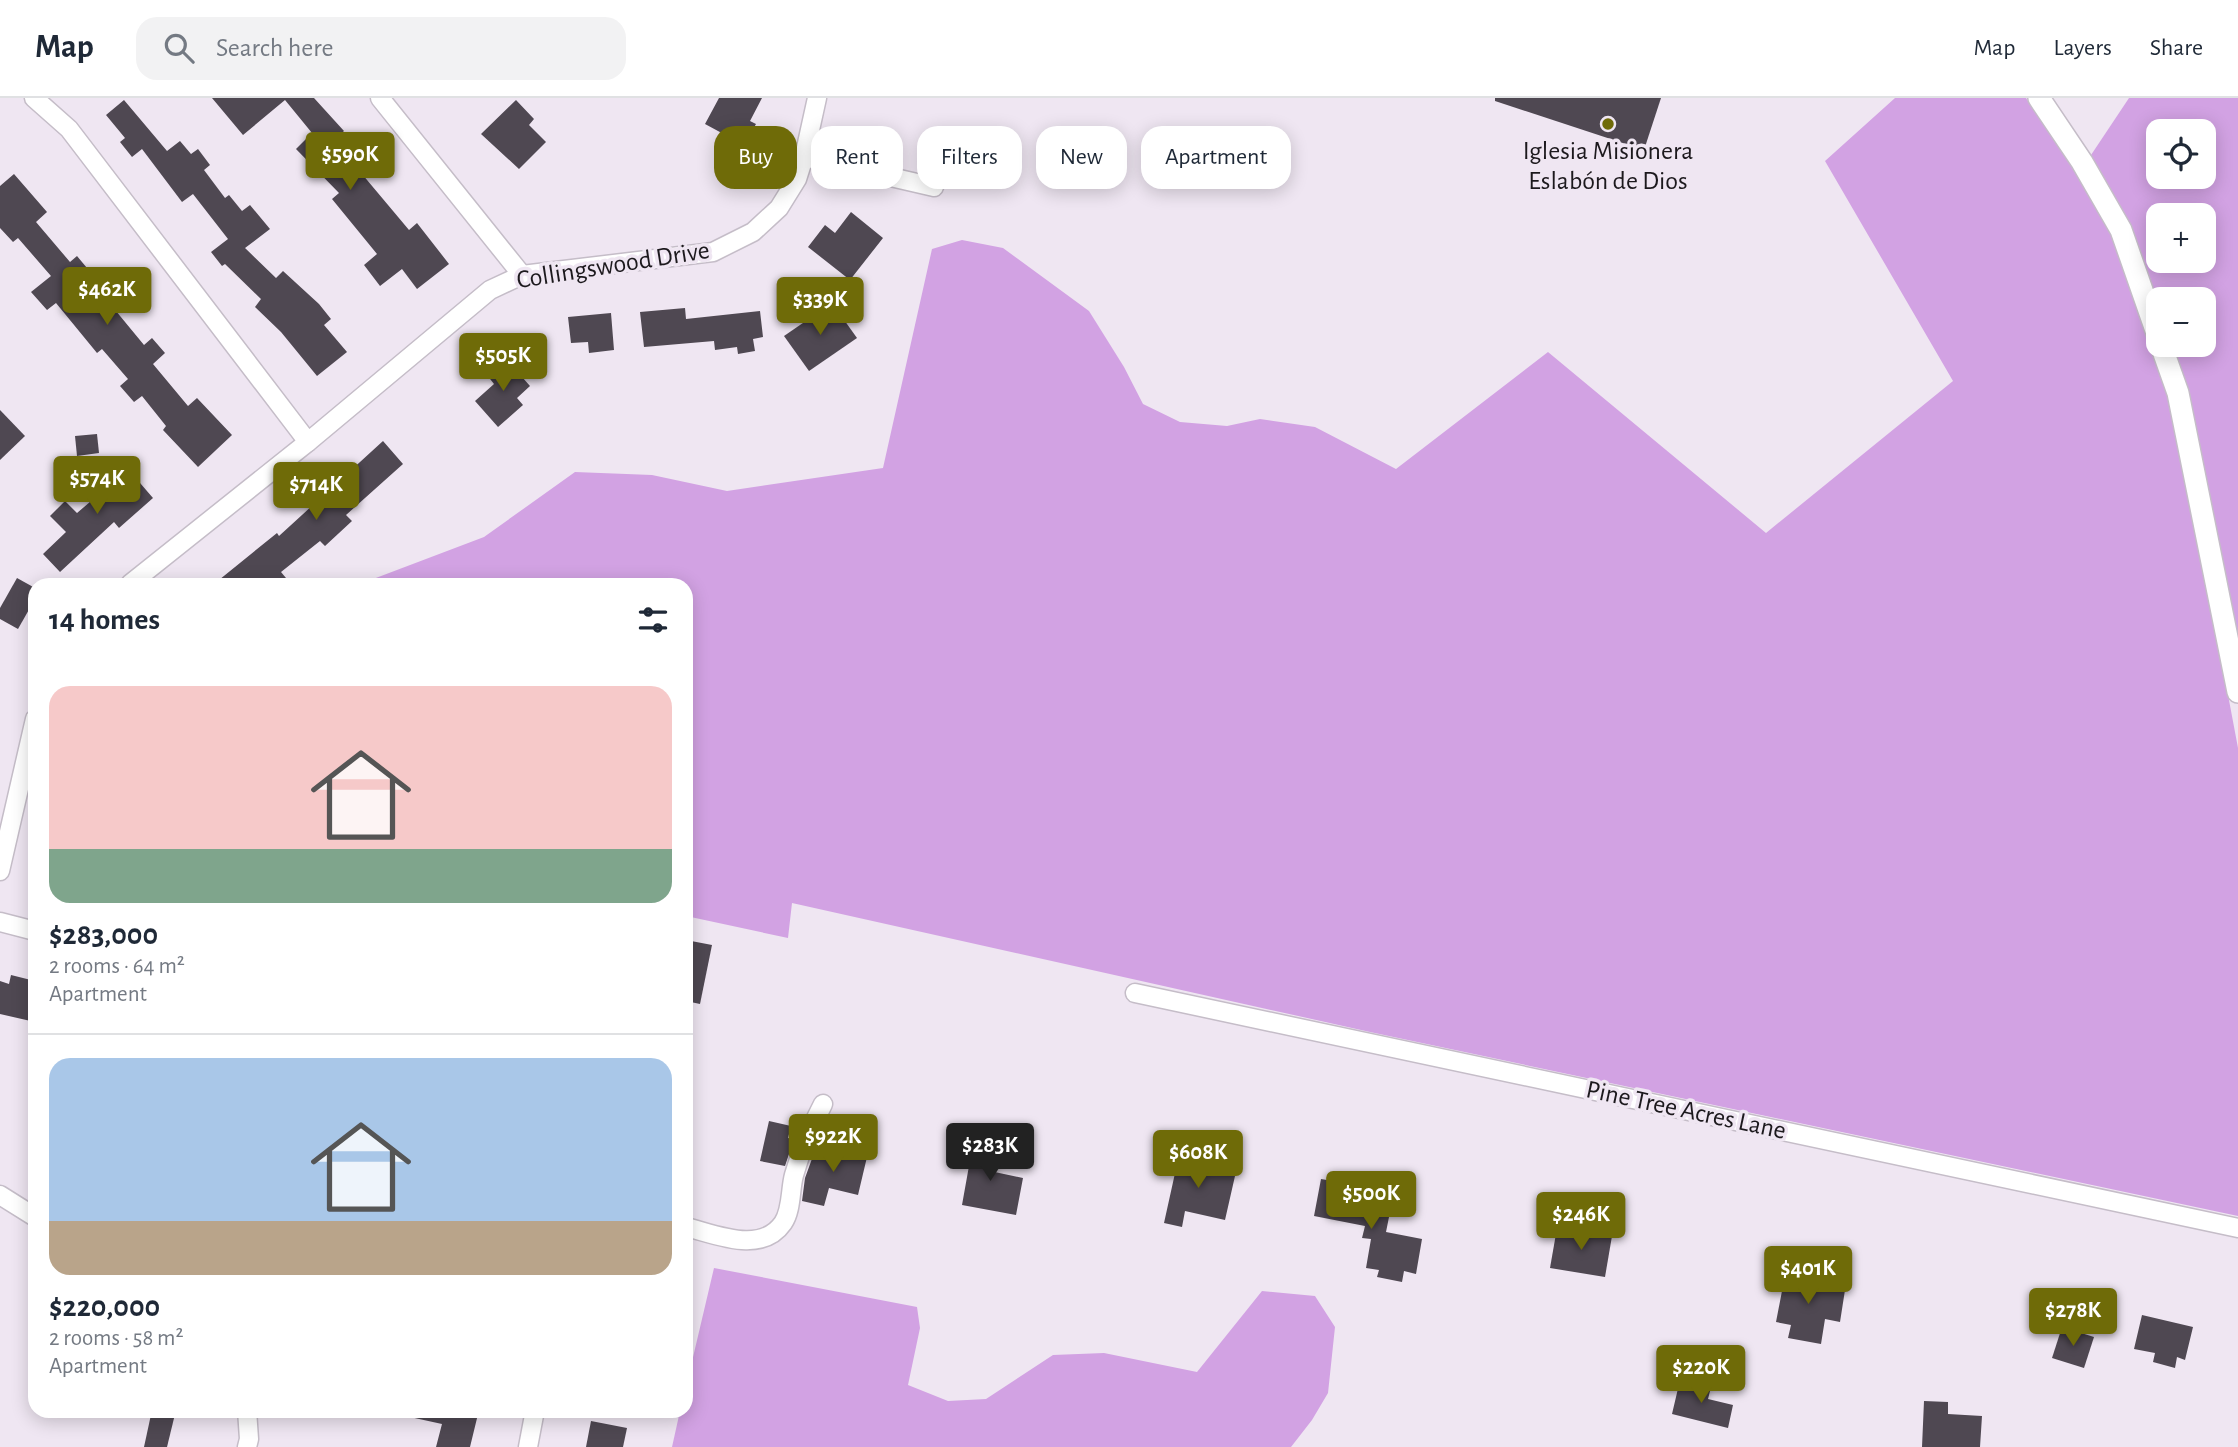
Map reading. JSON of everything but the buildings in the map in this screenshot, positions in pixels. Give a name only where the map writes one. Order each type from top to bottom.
[{"type":"street","points":[[34,98],[69,129],[308,442]]},
{"type":"street","points":[[380,98],[522,275]]},
{"type":"street","name":"Collingswood Drive","points":[[138,578],[308,442],[490,290],[522,275],[713,252],[754,232],[779,208],[797,179],[817,98]]},
{"type":"street","points":[[2039,98],[2082,162],[2121,230],[2146,301]]},
{"type":"street","points":[[804,157],[917,183]]},
{"type":"street","points":[[2165,357],[2178,393],[2238,692]]},
{"type":"street","points":[[0,871],[28,749]]},
{"type":"street","points":[[0,922],[28,929]]},
{"type":"street","name":"Pine Tree Acres Lane","points":[[1135,993],[2238,1228]]},
{"type":"street","points":[[693,1229],[724,1239],[751,1240],[770,1235],[784,1222],[805,1139],[822,1104]]},
{"type":"street","points":[[0,1195],[28,1213]]},
{"type":"street","points":[[247,1447],[248,1418]]},
{"type":"street","points":[[528,1447],[533,1418]]},
{"type":"shaded area","points":[[1895,98],[2026,98],[2074,169],[2112,236],[2146,334],[2146,357],[2154,357],[2168,397],[2222,663],[2238,748],[2238,1216],[1370,1032],[792,903],[788,938],[693,918],[693,578],[376,578],[484,537],[575,472],[652,475],[727,491],[883,468],[932,249],[962,240],[1003,248],[1089,311],[1124,367],[1143,404],[1180,422],[1227,426],[1260,419],[1315,427],[1396,469],[1548,352],[1766,533],[1953,381],[1825,161]]},
{"type":"shaded area","points":[[2129,98],[2238,98],[2238,638],[2188,390],[2176,357],[2216,357],[2216,287],[2152,287],[2147,273],[2216,273],[2216,203],[2146,203],[2146,269],[2131,226],[2091,155]]},
{"type":"shaded area","points":[[714,1268],[917,1307],[920,1328],[908,1385],[948,1401],[986,1399],[1053,1355],[1104,1353],[1197,1372],[1262,1291],[1315,1296],[1335,1327],[1328,1393],[1291,1447],[672,1447],[678,1418],[693,1418],[693,1357]]},
{"type":"place","name":"Iglesia Misionera Eslabón de Dios","points":[[1608,124]]}]
